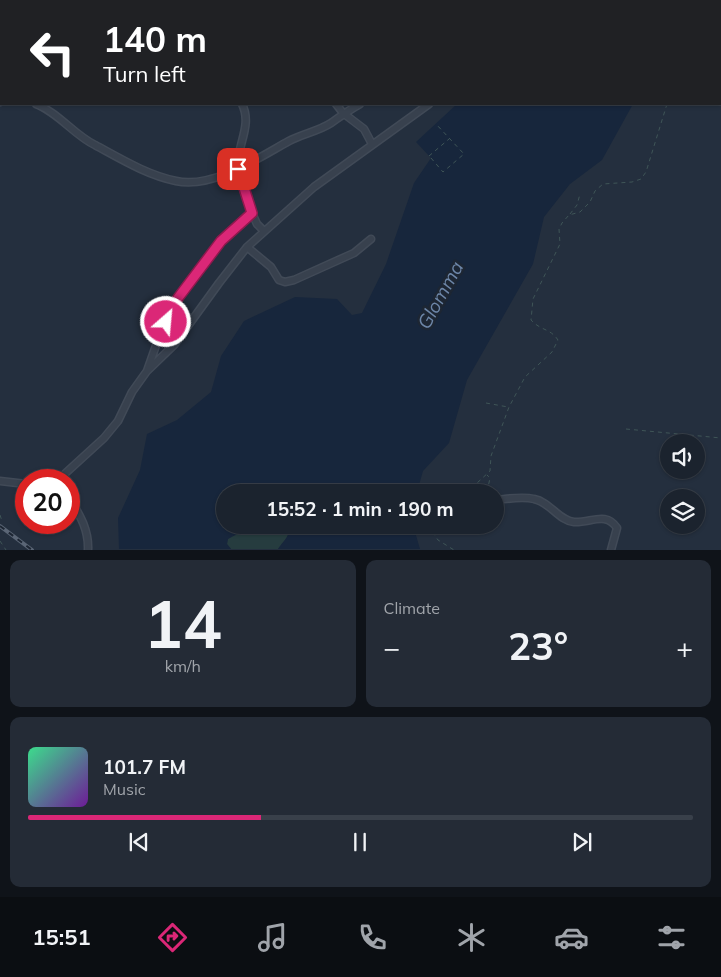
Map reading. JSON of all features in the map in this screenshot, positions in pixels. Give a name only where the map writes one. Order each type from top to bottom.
[{"type":"street","points":[[38,105],[54,114],[91,143],[150,173],[178,181],[196,181],[238,169],[292,139],[330,124],[343,113],[358,105]]},
{"type":"street","points":[[242,105],[246,117],[245,131],[239,152],[238,169],[252,213],[257,224],[264,231]]},
{"type":"street","points":[[337,105],[343,113],[364,129],[372,144]]},
{"type":"street","points":[[70,469],[104,438],[118,421],[132,392],[147,371],[174,345],[247,247],[314,187],[427,105]]},
{"type":"street","points":[[147,371],[160,334],[178,298],[221,241],[252,213]]},
{"type":"street","points":[[247,247],[271,268],[280,280],[285,282],[294,280],[354,253],[371,239]]},
{"type":"street","points":[[0,481],[15,483]]},
{"type":"street","points":[[504,500],[535,499],[572,522],[604,518],[610,520],[617,528],[611,550]]},
{"type":"street","points":[[80,517],[86,530],[88,550]]},
{"type":"path","points":[[569,215],[580,212],[590,202],[595,191],[603,184],[641,180],[646,172],[667,105]]},
{"type":"path","points":[[436,124],[464,154],[443,172],[430,157],[449,138]]},
{"type":"path","points":[[476,484],[490,471],[491,456],[509,407],[524,377],[552,352],[558,340],[553,333],[538,327],[531,320],[533,299],[560,244],[559,229],[562,222],[577,205],[580,194]]},
{"type":"path","points":[[574,209],[580,212]]},
{"type":"path","points":[[486,403],[509,407]]},
{"type":"path","points":[[626,429],[721,438]]},
{"type":"path","points":[[487,475],[490,478],[489,484]]},
{"type":"path","points":[[0,515],[2,521]]},
{"type":"path","points":[[434,534],[438,540],[454,550]]},
{"type":"path","points":[[0,541],[6,550]]},
{"type":"green space","points":[[288,534],[278,549],[231,549],[227,544],[228,539],[235,535]]},
{"type":"water","name":"Glomma","points":[[456,105],[632,105],[602,160],[570,184],[544,217],[533,264],[467,380],[449,443],[423,471],[419,484],[216,484],[216,534],[237,534],[228,539],[227,544],[231,549],[119,549],[118,518],[140,470],[147,434],[177,420],[211,392],[221,356],[244,321],[295,297],[337,299],[352,315],[362,313],[386,264],[414,183],[431,158],[416,142]]},
{"type":"water","points":[[416,534],[420,549],[278,549],[288,535]]},
{"type":"railway","points":[[0,526],[32,550]]},
{"type":"route","points":[[166,322],[178,298],[221,241],[252,213],[238,169]]}]
